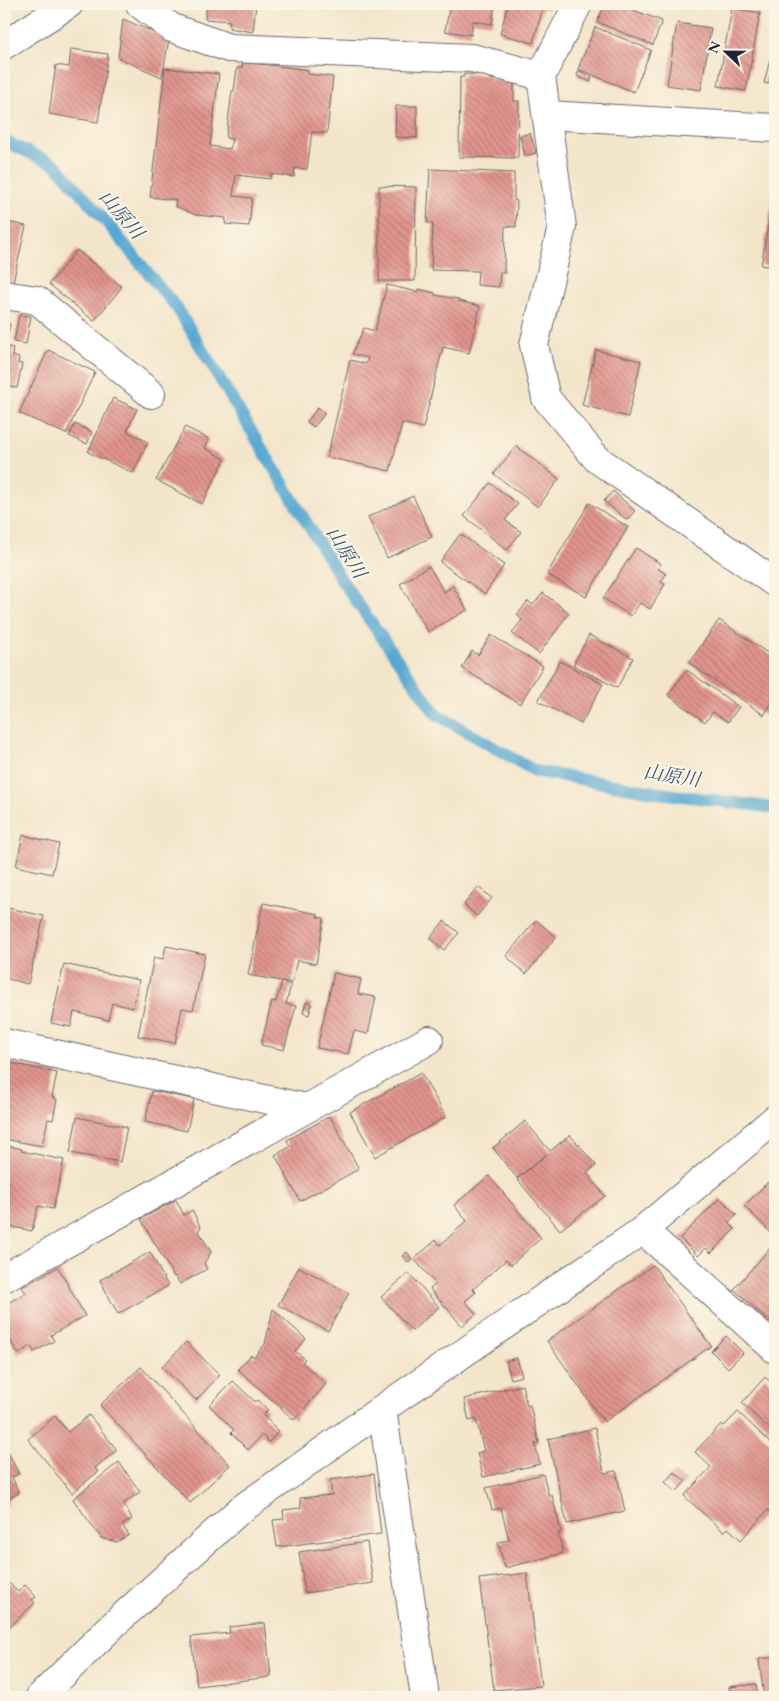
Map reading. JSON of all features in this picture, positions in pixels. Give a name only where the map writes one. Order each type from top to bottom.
[{"type":"street","points":[[4,45],[69,4]]},
{"type":"street","points":[[140,4],[172,28],[229,48],[472,58],[541,76]]},
{"type":"street","points":[[578,4],[541,76],[548,115],[562,227],[534,345],[546,398],[597,459],[775,583]]},
{"type":"street","points":[[548,115],[775,128]]},
{"type":"street","points":[[4,295],[37,300],[151,394]]},
{"type":"street","points":[[4,1278],[428,1040]]},
{"type":"street","points":[[4,1043],[306,1108]]},
{"type":"street","points":[[40,1697],[111,1627],[240,1510],[382,1409],[643,1230],[775,1119]]},
{"type":"street","points":[[643,1230],[775,1350]]},
{"type":"street","points":[[4,1252],[28,1264]]},
{"type":"street","points":[[382,1409],[425,1697]]},
{"type":"building","points":[[207,4],[256,4],[253,32],[229,28],[230,21],[205,19]]},
{"type":"building","points":[[450,4],[495,4],[492,24],[473,21],[471,35],[445,31]]},
{"type":"building","points":[[508,4],[550,4],[549,9],[543,8],[533,43],[500,34]]},
{"type":"building","points":[[605,4],[618,4],[662,21],[653,45],[597,22]]},
{"type":"building","points":[[676,4],[689,4],[688,9]]},
{"type":"building","points":[[732,8],[760,13],[746,91],[718,86]]},
{"type":"building","points":[[123,19],[169,39],[162,77],[118,58]]},
{"type":"building","points":[[677,23],[711,28],[701,90],[667,85]]},
{"type":"building","points":[[595,27],[651,50],[634,92],[578,69]]},
{"type":"building","points":[[775,40],[775,85],[764,83]]},
{"type":"building","points":[[71,49],[108,54],[98,122],[49,114],[56,65],[69,67]]},
{"type":"building","points":[[243,62],[308,70],[307,74],[333,77],[327,133],[312,132],[307,169],[295,168],[294,177],[271,174],[270,179],[236,175],[233,196],[252,198],[249,226],[225,224],[226,218],[196,215],[175,206],[176,200],[150,197],[165,68],[219,74],[210,146],[230,149],[232,139],[226,138],[232,91],[234,91],[237,68],[242,68]]},
{"type":"building","points":[[579,71],[592,77],[590,82],[577,76]]},
{"type":"building","points":[[464,74],[490,75],[490,79],[514,80],[514,101],[519,101],[518,158],[459,157],[460,77],[464,77]]},
{"type":"building","points":[[396,106],[417,106],[417,138],[395,137]]},
{"type":"building","points":[[530,133],[536,153],[525,156],[520,136]]},
{"type":"building","points":[[430,169],[514,173],[514,200],[517,201],[516,227],[505,226],[504,273],[500,272],[499,287],[477,285],[478,271],[431,270],[433,223],[427,223]]},
{"type":"building","points":[[379,186],[416,187],[415,281],[379,281]]},
{"type":"building","points":[[775,191],[775,268],[761,265]]},
{"type":"building","points":[[4,221],[26,226],[13,282],[4,280]]},
{"type":"building","points":[[77,250],[122,287],[94,321],[49,284]]},
{"type":"building","points":[[387,285],[418,292],[418,289],[480,306],[469,353],[443,347],[423,428],[402,423],[390,471],[327,457],[350,360],[366,364],[368,358],[352,354],[364,328],[375,331]]},
{"type":"building","points":[[19,315],[31,316],[26,344],[14,342]]},
{"type":"building","points":[[4,323],[10,324],[6,346],[13,348],[12,356],[19,358],[18,363],[22,364],[17,388],[4,385]]},
{"type":"building","points":[[48,350],[95,372],[66,434],[19,413]]},
{"type":"building","points":[[596,350],[641,361],[628,417],[582,405]]},
{"type":"building","points":[[113,398],[137,409],[127,431],[148,442],[133,473],[88,452]]},
{"type":"building","points":[[318,407],[325,413],[314,427],[307,422]]},
{"type":"building","points":[[75,424],[92,432],[87,444],[69,436]]},
{"type":"building","points":[[185,427],[209,439],[205,448],[225,459],[202,504],[156,480]]},
{"type":"building","points":[[516,446],[559,479],[538,507],[494,474]]},
{"type":"building","points":[[490,483],[518,504],[505,520],[521,532],[507,550],[464,516]]},
{"type":"building","points":[[613,491],[635,511],[627,520],[604,501]]},
{"type":"building","points":[[413,496],[432,537],[387,558],[368,517]]},
{"type":"building","points":[[589,503],[628,527],[586,597],[547,574]]},
{"type":"building","points":[[460,534],[504,565],[485,594],[440,562]]},
{"type":"building","points":[[636,548],[661,564],[658,569],[666,574],[661,582],[665,584],[650,609],[640,603],[631,616],[603,598]]},
{"type":"building","points":[[429,566],[444,592],[453,586],[467,610],[428,632],[400,584]]},
{"type":"building","points":[[4,582],[8,583],[4,595]]},
{"type":"building","points":[[543,593],[569,613],[539,654],[512,633],[522,620],[517,615],[528,601],[533,605]]},
{"type":"building","points":[[719,620],[775,658],[775,698],[764,715],[689,663]]},
{"type":"building","points":[[491,635],[543,666],[520,704],[462,668],[472,651],[478,655]]},
{"type":"building","points":[[589,635],[633,658],[617,688],[573,665]]},
{"type":"building","points":[[560,661],[603,684],[581,724],[538,701]]},
{"type":"building","points":[[687,670],[739,707],[728,722],[713,712],[705,722],[668,695]]},
{"type":"building","points":[[23,835],[59,844],[52,874],[16,866]]},
{"type":"building","points":[[478,887],[492,898],[477,916],[464,905]]},
{"type":"building","points":[[263,903],[318,914],[317,917],[324,918],[316,964],[297,960],[292,983],[248,975]]},
{"type":"building","points":[[8,908],[44,916],[28,984],[4,978],[4,925]]},
{"type":"building","points":[[536,920],[556,937],[526,974],[506,956]]},
{"type":"building","points":[[444,921],[459,933],[444,950],[430,938]]},
{"type":"building","points":[[166,946],[205,954],[193,1010],[182,1008],[175,1043],[138,1036],[154,957],[163,959]]},
{"type":"building","points":[[64,964],[139,980],[133,1008],[112,1003],[108,1020],[74,1012],[71,1027],[51,1023]]},
{"type":"building","points":[[334,973],[361,979],[358,994],[376,997],[368,1034],[354,1031],[348,1054],[317,1048]]},
{"type":"building","points":[[282,982],[291,985],[286,1004],[296,1006],[284,1050],[261,1045],[272,1001],[276,1002]]},
{"type":"building","points":[[306,1002],[312,1004],[309,1015],[303,1013]]},
{"type":"building","points":[[7,1062],[57,1073],[52,1097],[57,1099],[53,1120],[48,1119],[42,1146],[4,1139],[4,1080]]},
{"type":"building","points":[[421,1073],[446,1117],[375,1157],[350,1112]]},
{"type":"building","points":[[152,1091],[194,1099],[187,1131],[145,1122]]},
{"type":"building","points":[[330,1116],[359,1169],[300,1201],[275,1155],[290,1147],[287,1140]]},
{"type":"building","points":[[77,1117],[127,1127],[120,1162],[70,1153]]},
{"type":"building","points":[[525,1121],[550,1151],[570,1135],[596,1165],[587,1173],[605,1196],[560,1230],[517,1179],[547,1154],[517,1178],[493,1148]]},
{"type":"building","points":[[4,1145],[22,1149],[21,1151],[64,1160],[53,1209],[38,1206],[32,1231],[4,1225]]},
{"type":"building","points":[[489,1176],[541,1238],[511,1265],[506,1260],[473,1289],[476,1292],[465,1301],[476,1314],[462,1326],[430,1289],[436,1284],[414,1259],[436,1240],[440,1245],[467,1221],[454,1205]]},
{"type":"building","points":[[768,1182],[775,1190],[775,1237],[744,1206]]},
{"type":"building","points":[[720,1198],[737,1215],[729,1223],[735,1229],[711,1253],[706,1248],[698,1256],[680,1238]]},
{"type":"building","points":[[176,1200],[184,1215],[192,1210],[201,1228],[198,1230],[211,1252],[204,1263],[207,1269],[180,1284],[174,1277],[141,1219]]},
{"type":"building","points":[[772,1246],[775,1249],[775,1314],[769,1321],[734,1289]]},
{"type":"building","points":[[150,1252],[168,1286],[118,1314],[100,1280]]},
{"type":"building","points":[[407,1252],[412,1259],[408,1262],[402,1256]]},
{"type":"building","points":[[653,1265],[711,1346],[604,1422],[547,1341]]},
{"type":"building","points":[[58,1267],[85,1316],[51,1335],[54,1341],[34,1352],[31,1346],[18,1354],[4,1328],[4,1305],[26,1293],[22,1287]]},
{"type":"building","points":[[299,1267],[349,1293],[328,1331],[278,1305]]},
{"type":"building","points":[[409,1273],[439,1307],[412,1331],[381,1297]]},
{"type":"building","points":[[273,1309],[306,1339],[295,1351],[305,1359],[302,1362],[326,1384],[294,1420],[238,1369],[251,1355],[254,1357],[265,1344]]},
{"type":"building","points":[[726,1336],[743,1353],[728,1368],[711,1351]]},
{"type":"building","points":[[4,1342],[9,1356],[4,1360]]},
{"type":"building","points":[[186,1342],[220,1375],[196,1400],[162,1367]]},
{"type":"building","points":[[517,1358],[522,1376],[511,1379],[506,1361]]},
{"type":"building","points":[[141,1367],[230,1465],[190,1503],[100,1405]]},
{"type":"building","points":[[765,1377],[775,1387],[775,1434],[742,1403]]},
{"type":"building","points":[[233,1381],[255,1402],[257,1400],[268,1410],[263,1415],[279,1431],[269,1442],[262,1435],[248,1450],[231,1433],[234,1430],[209,1405]]},
{"type":"building","points":[[522,1385],[527,1406],[530,1405],[539,1443],[535,1444],[540,1464],[483,1477],[477,1453],[484,1451],[476,1419],[469,1421],[464,1399]]},
{"type":"building","points":[[738,1412],[775,1447],[775,1508],[771,1512],[768,1510],[741,1540],[728,1528],[724,1532],[684,1496],[711,1467],[695,1452],[721,1424],[724,1426]]},
{"type":"building","points":[[89,1415],[117,1450],[95,1468],[98,1472],[72,1493],[28,1439],[55,1416],[68,1432]]},
{"type":"building","points":[[595,1428],[604,1473],[616,1471],[625,1511],[567,1524],[548,1439]]},
{"type":"building","points":[[4,1445],[19,1474],[12,1477],[19,1493],[6,1500],[8,1504],[4,1507]]},
{"type":"building","points":[[119,1462],[140,1492],[123,1504],[132,1519],[122,1525],[129,1535],[117,1542],[101,1538],[73,1499]]},
{"type":"building","points":[[674,1472],[686,1481],[676,1492],[665,1482]]},
{"type":"building","points":[[374,1474],[381,1534],[277,1547],[273,1520],[284,1519],[283,1510],[301,1508],[300,1498],[332,1495],[330,1480]]},
{"type":"building","points":[[543,1474],[549,1496],[552,1495],[561,1532],[558,1533],[563,1553],[505,1568],[498,1542],[509,1540],[501,1508],[492,1510],[486,1488]]},
{"type":"building","points":[[367,1542],[373,1583],[305,1593],[299,1552]]},
{"type":"building","points":[[527,1573],[541,1686],[494,1690],[479,1579]]},
{"type":"building","points":[[8,1582],[18,1592],[25,1585],[36,1597],[32,1600],[35,1603],[4,1632],[4,1586]]},
{"type":"building","points":[[265,1623],[271,1677],[197,1686],[191,1637],[230,1633],[229,1627]]},
{"type":"building","points":[[775,1657],[775,1697],[764,1697],[759,1659]]},
{"type":"building","points":[[756,1684],[758,1697],[730,1697],[729,1687]]},
{"type":"waterway","name":"山原川","points":[[4,141],[56,165],[177,308],[342,581],[436,714],[535,771],[659,793],[775,808]]}]
